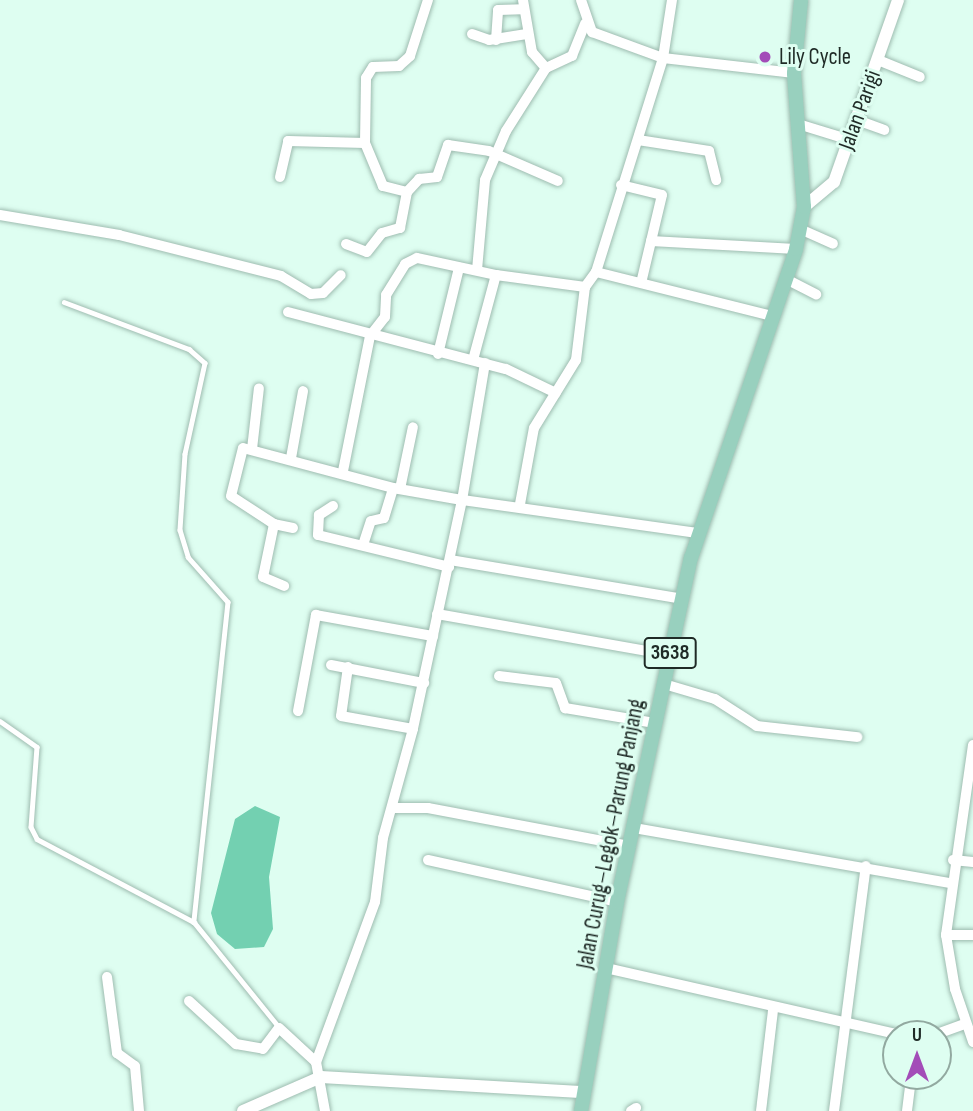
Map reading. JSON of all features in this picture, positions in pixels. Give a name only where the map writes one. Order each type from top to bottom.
[{"type":"main road","name":"Jalan Curug–Legok–Parung Panjang","points":[[581,1111],[617,902],[698,533],[786,279],[800,229],[804,207],[794,73],[801,0]]},
{"type":"street","points":[[407,192],[383,186],[365,142],[367,71],[398,66],[410,56],[428,0]]},
{"type":"street","points":[[477,270],[484,190],[494,154],[546,68],[572,56],[585,24],[581,0]]},
{"type":"street","points":[[520,504],[534,428],[576,360],[585,287],[596,272],[663,58],[672,0]]},
{"type":"street","name":"Jalan Parigi","points":[[804,207],[834,182],[898,0]]},
{"type":"street","points":[[496,40],[498,10],[523,5],[527,34],[546,68]]},
{"type":"street","points":[[585,24],[663,58],[794,73]]},
{"type":"street","points":[[472,34],[496,40],[527,34]]},
{"type":"street","points":[[878,60],[920,77]]},
{"type":"street","points":[[857,120],[884,130]]},
{"type":"street","points":[[798,124],[850,140]]},
{"type":"street","points":[[638,140],[709,151],[716,180]]},
{"type":"street","points":[[280,177],[288,141],[365,142]]},
{"type":"street","points":[[346,244],[367,252],[382,233],[400,228],[407,192],[419,179],[437,177],[448,145],[494,154],[558,181]]},
{"type":"street","points":[[621,186],[662,195],[641,283]]},
{"type":"street","points":[[0,215],[119,235],[281,276],[311,294],[323,293],[341,275]]},
{"type":"street","points":[[800,229],[833,244]]},
{"type":"street","points":[[651,241],[796,249]]},
{"type":"street","points":[[343,471],[370,336],[409,259],[496,275],[585,287]]},
{"type":"street","points":[[438,354],[459,268]]},
{"type":"street","points":[[596,272],[773,316]]},
{"type":"street","points":[[473,360],[496,275]]},
{"type":"street","points":[[786,279],[816,294]]},
{"type":"street","points":[[288,312],[438,354],[485,363],[556,393]]},
{"type":"street","points":[[316,1062],[364,939],[392,808],[424,683],[462,500],[485,363]]},
{"type":"street","points":[[252,449],[259,388]]},
{"type":"street","points":[[291,457],[303,391]]},
{"type":"street","points":[[363,545],[371,521],[384,518],[396,489],[413,427]]},
{"type":"street","points":[[293,528],[274,524],[231,496],[240,454],[252,449],[291,457],[396,489],[462,500],[520,504],[698,533]]},
{"type":"street","points":[[333,506],[319,515],[315,531],[363,545],[449,563],[682,599]]},
{"type":"street","points":[[274,524],[263,577],[284,586]]},
{"type":"street","points":[[438,614],[670,655]]},
{"type":"street","points":[[298,712],[316,615],[433,636]]},
{"type":"street","points":[[331,665],[424,683]]},
{"type":"street","points":[[348,667],[341,716],[414,729]]},
{"type":"street","points":[[499,676],[556,683],[565,708],[655,723]]},
{"type":"street","points":[[664,684],[715,698],[757,726],[858,737]]},
{"type":"street","points":[[973,745],[953,860],[946,936],[965,1024],[973,1042]]},
{"type":"street","points":[[392,808],[428,808],[630,846]]},
{"type":"street","points":[[634,828],[866,866],[950,883]]},
{"type":"street","points":[[428,860],[617,902]]},
{"type":"street","points":[[953,860],[973,862]]},
{"type":"street","points":[[834,1111],[866,866]]},
{"type":"street","points":[[946,936],[973,935]]},
{"type":"street","points":[[606,968],[773,1010],[882,1032]]},
{"type":"street","points":[[107,977],[117,1053],[135,1066],[139,1111]]},
{"type":"street","points":[[189,1001],[236,1044],[263,1049],[279,1028],[316,1062],[321,1077],[325,1111]]},
{"type":"street","points":[[761,1111],[773,1010]]},
{"type":"street","points":[[952,1029],[965,1024]]},
{"type":"street","points":[[243,1111],[321,1077],[585,1092]]},
{"type":"street","points":[[907,1111],[909,1090]]},
{"type":"lane","points":[[64,302],[189,349],[205,363],[185,454],[180,530],[188,557],[228,602],[194,922]]},
{"type":"lane","points":[[1,721],[37,747],[31,827],[37,839],[194,922],[279,1028]]},
{"type":"shaded area","points":[[255,806],[280,817],[269,877],[273,929],[264,947],[235,949],[217,934],[211,913],[235,819]]},
{"type":"place","name":"Lily Cycle","points":[[765,57]]}]
